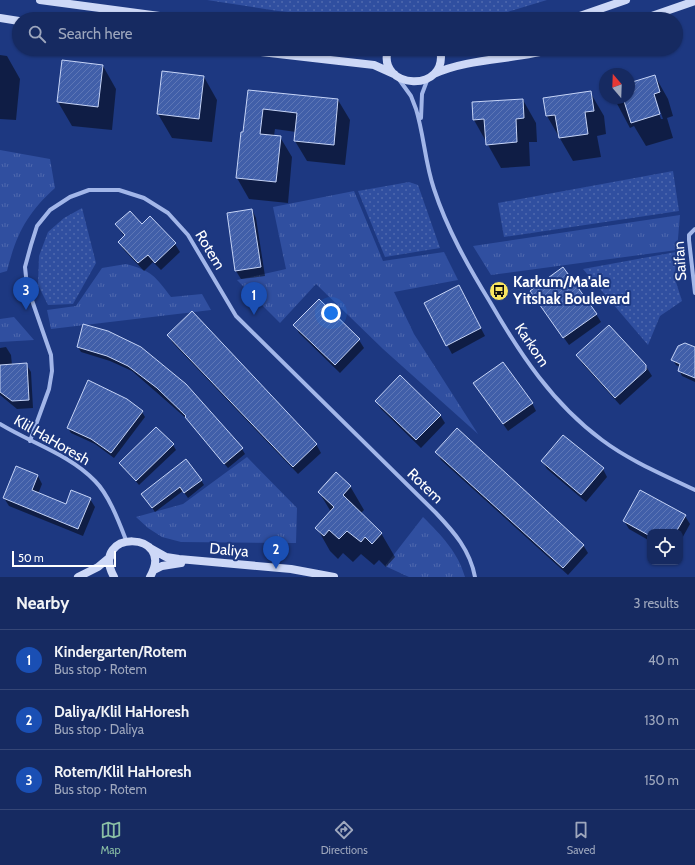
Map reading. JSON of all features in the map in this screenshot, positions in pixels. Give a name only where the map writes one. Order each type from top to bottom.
[{"type":"street","points":[[40,0],[130,12]]},
{"type":"street","points":[[592,12],[626,0]]},
{"type":"street","points":[[663,12],[695,1]]},
{"type":"street","points":[[0,18],[12,20]]},
{"type":"street","points":[[295,56],[374,65],[405,81],[417,82],[451,67],[523,56]]},
{"type":"street","points":[[387,56],[387,61],[395,75]]},
{"type":"street","points":[[431,76],[440,60],[440,56]]},
{"type":"street","name":"Karkom","points":[[395,75],[411,96],[421,126],[426,158],[434,188],[451,231],[466,262],[519,352],[547,387],[572,413],[602,440],[634,460],[695,490]]},
{"type":"street","name":"Karkom","points":[[421,126],[422,94],[431,76]]},
{"type":"street","name":"Rotem","points":[[30,441],[49,389],[52,371],[50,355],[27,286],[25,267],[37,226],[50,210],[70,197],[89,190],[119,190],[144,198],[168,213],[188,235],[236,316],[441,518],[457,536],[469,554],[476,577]]},
{"type":"street","name":"Saifan","points":[[695,229],[689,235],[689,240],[695,292]]},
{"type":"street","name":"Klil HaHoresh","points":[[0,424],[30,441],[77,464],[96,482],[117,517],[126,540]]},
{"type":"street","points":[[78,577],[98,567],[110,556],[116,546],[126,540]]},
{"type":"street","name":"Daliya","points":[[126,540],[137,540],[166,557],[194,562],[291,569],[334,577]]},
{"type":"street","points":[[150,548],[154,555],[152,574]]},
{"type":"street","points":[[110,556],[109,564],[114,577]]},
{"type":"street","name":"Daliya","points":[[152,574],[171,563],[194,562]]},
{"type":"green space","points":[[207,0],[547,0],[507,12],[278,11]]},
{"type":"green space","points":[[0,150],[50,159],[55,188],[37,206],[24,225],[14,246],[7,271],[0,273]]},
{"type":"green space","points":[[673,171],[679,211],[504,237],[498,203]]},
{"type":"green space","points":[[409,182],[418,185],[440,248],[385,257],[358,191]]},
{"type":"green space","points":[[354,191],[383,261],[444,252],[458,280],[394,292],[414,334],[478,434],[383,349],[316,284],[280,323],[237,280],[286,269],[273,207]]},
{"type":"green space","points":[[82,208],[96,263],[73,304],[48,305],[38,285],[39,256],[48,232],[64,218]]},
{"type":"green space","points":[[680,215],[677,250],[491,275],[473,246]]},
{"type":"green space","points":[[676,252],[675,279],[682,301],[660,316],[648,345],[583,269]]},
{"type":"green space","points":[[126,264],[142,269],[152,275],[171,297],[202,294],[211,310],[51,329],[47,310],[76,306],[102,268]]},
{"type":"green space","points":[[14,317],[34,340],[0,342],[0,319]]},
{"type":"green space","points":[[247,457],[297,508],[296,543],[181,542],[162,537],[148,528],[136,517],[183,504]]},
{"type":"green space","points":[[423,517],[448,544],[458,560],[465,577],[409,577],[385,566]]},
{"type":"building","points":[[62,60],[103,65],[98,107],[57,102]]},
{"type":"building","points":[[162,71],[204,76],[199,119],[157,114]]},
{"type":"building","points":[[655,75],[660,92],[654,94],[660,114],[631,123],[625,104],[635,104],[635,81]]},
{"type":"building","points":[[248,90],[338,99],[334,145],[294,141],[297,113],[263,109],[260,134],[281,136],[276,182],[236,178],[241,132],[243,132]]},
{"type":"building","points":[[591,91],[594,111],[585,112],[588,134],[559,138],[555,115],[546,116],[543,98]]},
{"type":"building","points":[[523,99],[524,118],[516,119],[517,142],[486,145],[484,119],[473,120],[472,102]]},
{"type":"building","points":[[252,209],[261,267],[235,271],[227,213]]},
{"type":"building","points":[[130,211],[142,224],[150,216],[176,243],[155,263],[148,255],[138,263],[118,242],[125,235],[115,224]]},
{"type":"building","points":[[563,267],[597,314],[563,338],[530,291]]},
{"type":"building","points":[[459,285],[481,328],[446,346],[424,303]]},
{"type":"building","points":[[319,299],[360,339],[335,365],[293,325]]},
{"type":"building","points":[[192,311],[317,444],[293,467],[167,335]]},
{"type":"building","points":[[83,324],[108,331],[141,347],[186,384],[243,448],[224,464],[185,417],[186,416],[157,388],[128,366],[107,356],[77,347]]},
{"type":"building","points":[[609,325],[646,365],[646,370],[615,398],[576,355]]},
{"type":"building","points":[[685,343],[695,347],[695,378],[678,371],[680,364],[671,360],[678,346]]},
{"type":"building","points":[[503,362],[533,403],[503,424],[473,383]]},
{"type":"building","points":[[27,363],[29,400],[12,401],[0,392],[0,365]]},
{"type":"building","points":[[400,375],[441,415],[416,440],[375,401]]},
{"type":"building","points":[[88,380],[127,399],[143,411],[111,453],[91,439],[67,428]]},
{"type":"building","points":[[156,427],[174,444],[136,481],[119,463]]},
{"type":"building","points":[[457,428],[584,545],[563,568],[435,452]]},
{"type":"building","points":[[563,435],[604,468],[581,495],[541,461]]},
{"type":"building","points":[[186,459],[202,480],[184,493],[180,487],[152,508],[141,494]]},
{"type":"building","points":[[16,466],[38,475],[32,490],[66,504],[71,490],[91,498],[78,529],[3,498]]},
{"type":"building","points":[[336,472],[351,486],[343,495],[382,533],[372,544],[365,537],[361,542],[347,531],[339,539],[329,530],[324,536],[315,528],[334,507],[318,492]]},
{"type":"building","points":[[640,490],[686,515],[678,529],[647,529],[647,534],[623,521]]},
{"type":"place","name":"Karkum/Ma'ale Yitshak Boulevard","points":[[499,291]]},
{"type":"place","name":"Rotem/Klil HaHoresh","points":[[26,310]]},
{"type":"place","name":"Kindergarten/Rotem","points":[[254,315]]},
{"type":"place","name":"Daliya/Klil HaHoresh","points":[[276,569]]}]
